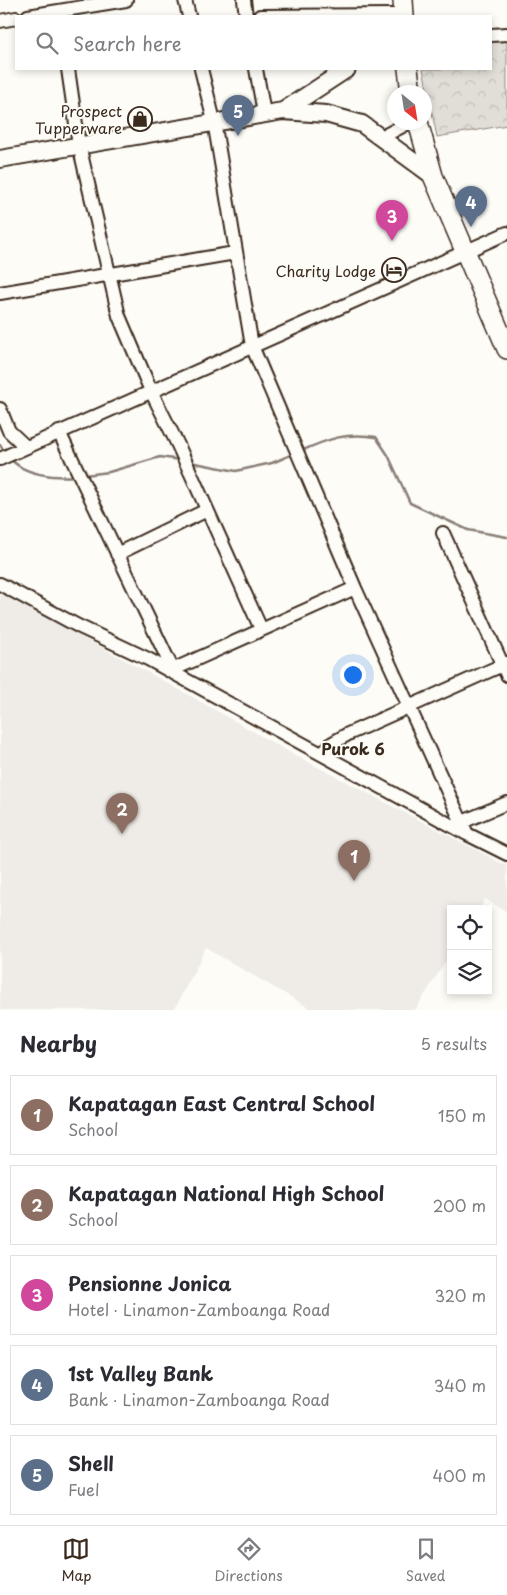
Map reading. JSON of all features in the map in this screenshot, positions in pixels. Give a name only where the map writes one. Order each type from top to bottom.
[{"type":"highway","points":[[408,70],[410,85]]},
{"type":"highway","points":[[420,130],[433,176],[507,349]]},
{"type":"main road","points":[[283,111],[314,93],[346,70]]},
{"type":"main road","points":[[0,159],[283,111],[344,117],[362,124],[433,176]]},
{"type":"street","points":[[33,15],[60,9],[126,0]]},
{"type":"street","points":[[185,0],[189,15]]},
{"type":"street","points":[[244,0],[246,15]]},
{"type":"street","points":[[283,15],[400,10]]},
{"type":"street","points":[[0,21],[15,18]]},
{"type":"street","points":[[492,35],[507,34]]},
{"type":"street","points":[[68,70],[79,145],[119,316],[151,391],[178,445],[261,629]]},
{"type":"street","points":[[201,70],[214,122],[252,346],[355,588],[467,834]]},
{"type":"street","points":[[256,70],[264,113]]},
{"type":"street","points":[[382,137],[395,130]]},
{"type":"street","points":[[0,459],[507,233]]},
{"type":"street","points":[[0,292],[235,253]]},
{"type":"street","points":[[0,410],[9,431],[21,448]]},
{"type":"street","points":[[58,432],[172,671]]},
{"type":"street","points":[[117,554],[207,510]]},
{"type":"street","points":[[322,754],[338,739],[505,668],[443,533]]},
{"type":"street","points":[[0,584],[172,671],[467,834],[507,854]]},
{"type":"street","points":[[172,671],[355,588]]},
{"type":"street","points":[[460,822],[507,803]]},
{"type":"shaded area","points":[[0,593],[164,681],[291,753],[507,866],[507,912],[485,899],[481,905],[447,905],[447,959],[415,1010],[313,1010],[206,948],[174,1010],[0,1010]]},
{"type":"green space","points":[[507,38],[507,125],[437,137],[432,113],[432,85],[426,85],[423,70],[492,70],[492,39]]},
{"type":"waterway","points":[[301,451],[320,443],[346,436],[376,437],[388,455],[410,503],[468,530],[507,537]]},
{"type":"waterway","points":[[0,445],[5,452]]},
{"type":"waterway","points":[[190,462],[236,471],[272,463],[293,454]]},
{"type":"waterway","points":[[85,475],[109,472],[160,457],[180,460]]},
{"type":"waterway","points":[[10,458],[16,464],[31,472],[49,476],[75,476]]},
{"type":"place","name":"Prospect Tupperware","points":[[140,119]]},
{"type":"place","name":"Shell","points":[[238,136]]},
{"type":"place","name":"1st Valley Bank","points":[[471,227]]},
{"type":"place","name":"Pensionne Jonica","points":[[392,241]]},
{"type":"place","name":"Charity Lodge","points":[[394,270]]},
{"type":"place","name":"Kapatagan National High School","points":[[122,834]]},
{"type":"place","name":"Kapatagan East Central School","points":[[354,881]]},
{"type":"district","name":"Purok 6","points":[[353,748]]}]
